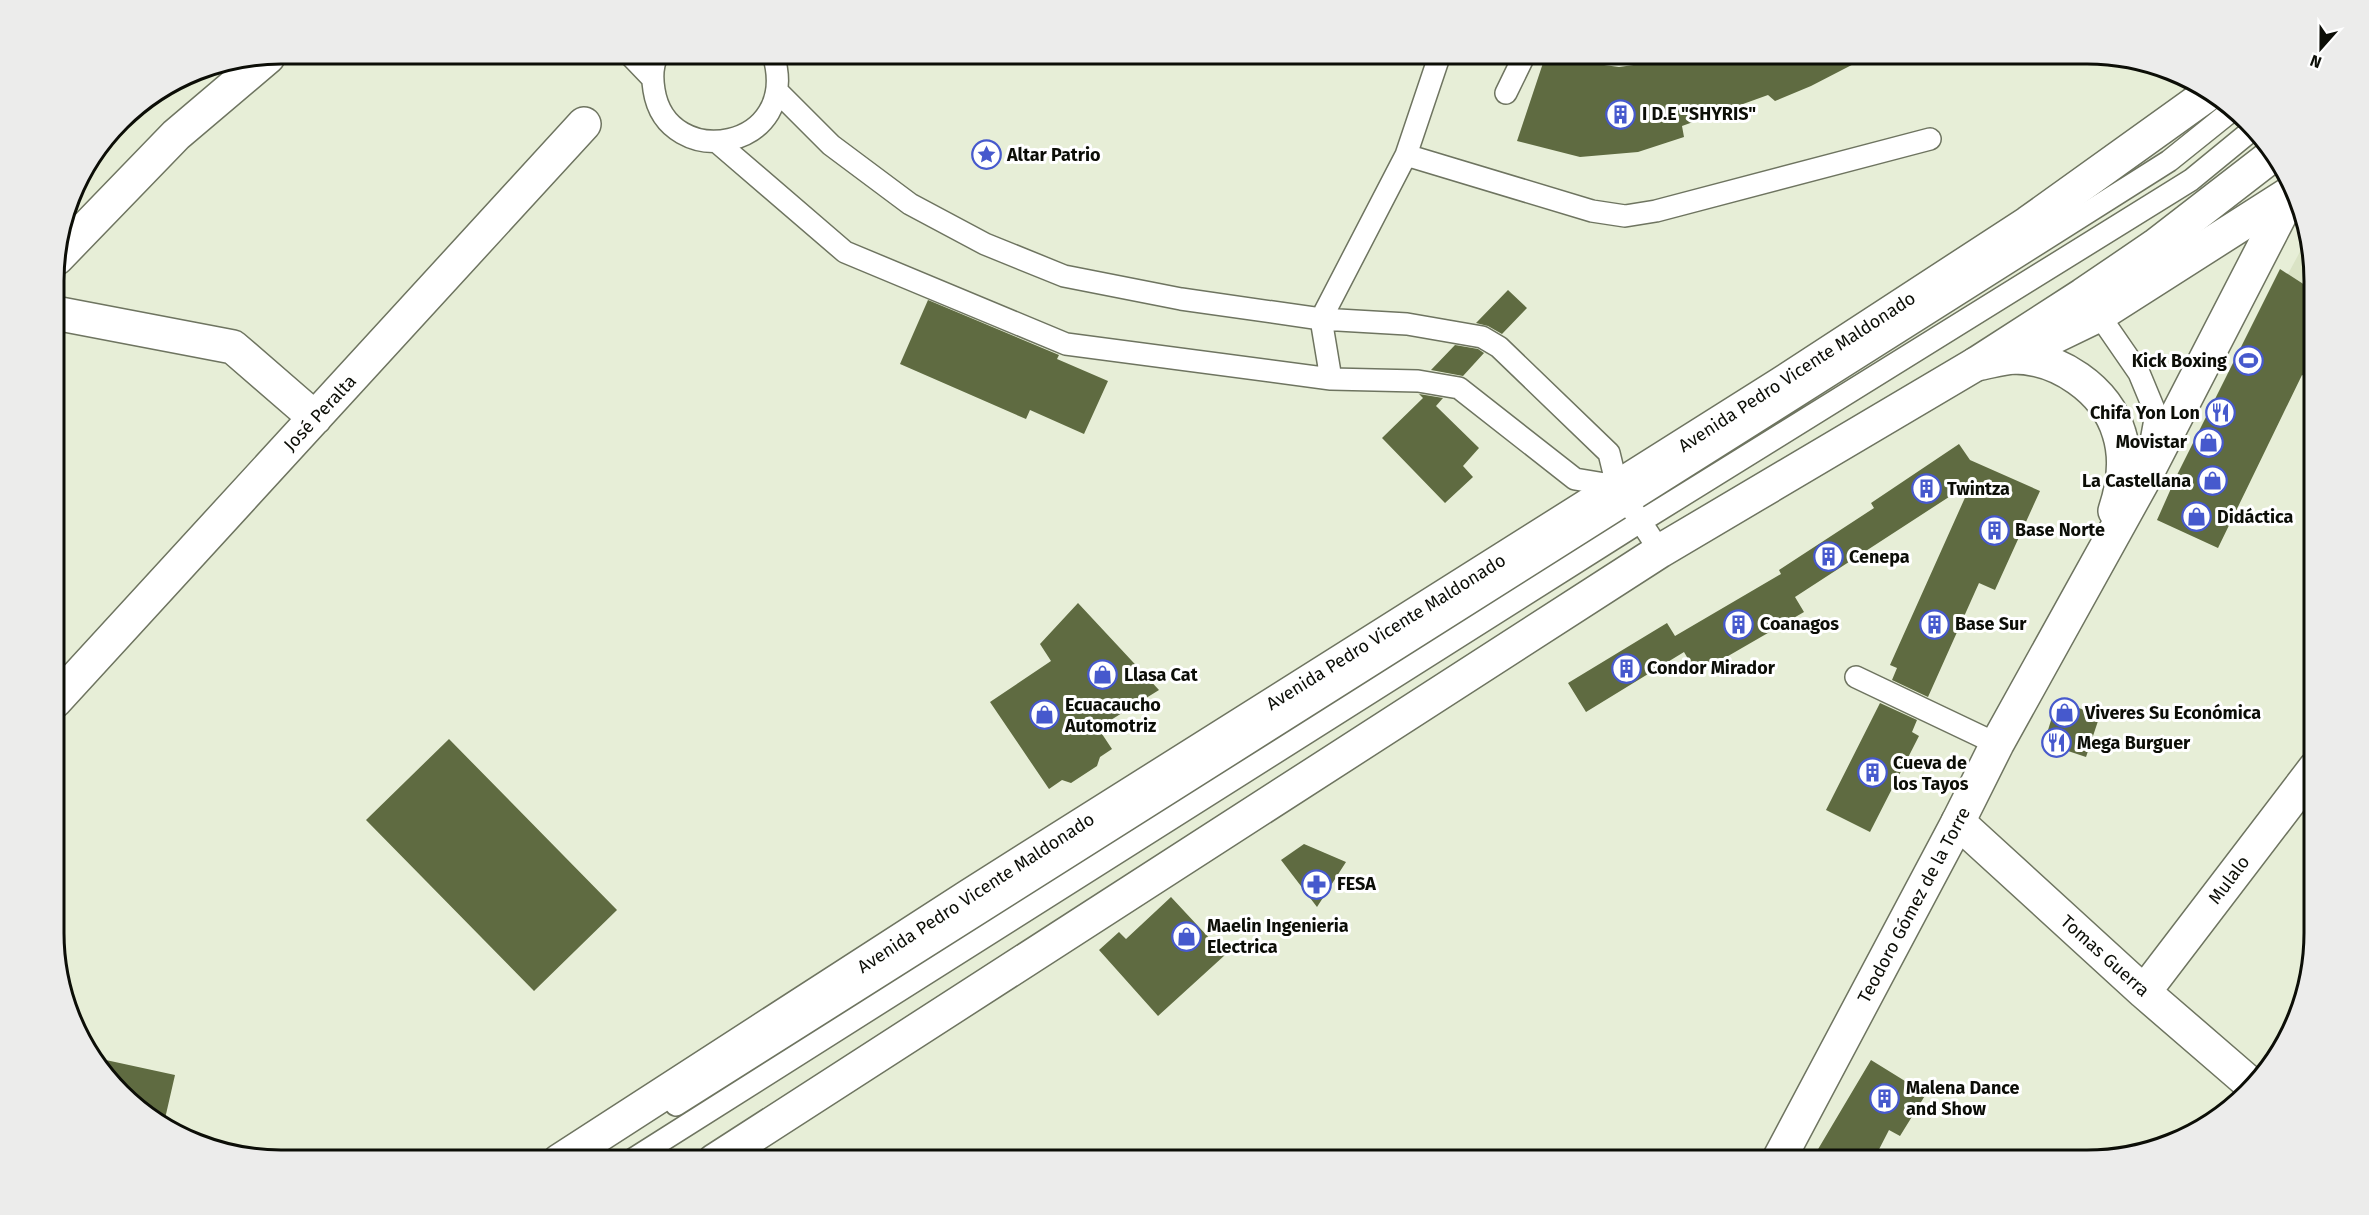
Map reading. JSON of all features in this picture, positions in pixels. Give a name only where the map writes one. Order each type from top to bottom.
[{"type":"street","points":[[67,247],[176,135],[258,66]]},
{"type":"street","name":"Avenida Pedro Vicente Maldonado","points":[[576,1150],[980,890],[1623,495],[1781,384],[2028,224],[2203,98]]},
{"type":"street","name":"José Peralta","points":[[64,692],[584,124]]},
{"type":"street","points":[[731,1150],[1660,550],[1976,364],[2084,295],[2155,246],[2267,159]]},
{"type":"street","points":[[2012,357],[2099,315],[2286,195]]},
{"type":"street","name":"Teodoro Gómez de la Torre","points":[[1784,1150],[1997,744],[2144,479],[2288,199]]},
{"type":"street","points":[[64,315],[233,347],[315,418]]},
{"type":"street","name":"Teodoro Gómez de la Torre","points":[[1976,364],[2012,357],[2047,362],[2078,378],[2103,402],[2119,433],[2124,468],[2118,502],[2102,555]]},
{"type":"street","name":"Mulalo","points":[[2144,992],[2304,781]]},
{"type":"street","name":"Tomas Guerra","points":[[1958,822],[2144,992],[2247,1081]]},
{"type":"lane","points":[[639,64],[652,78]]},
{"type":"lane","points":[[656,64],[652,78],[655,98],[664,116],[678,131],[697,140],[717,142],[738,138],[756,127],[770,112],[778,92],[776,64]]},
{"type":"lane","points":[[1331,379],[1321,319],[1406,155],[1437,64]]},
{"type":"lane","points":[[1506,93],[1520,64]]},
{"type":"lane","points":[[778,92],[831,145],[910,204],[985,244],[1064,276],[1181,299],[1321,319],[1407,324],[1482,337],[1499,347],[1609,453],[1623,495],[1660,550]]},
{"type":"lane","points":[[604,1150],[1623,495],[2024,253],[2169,161],[2227,115]]},
{"type":"lane","points":[[647,1150],[1640,522],[2191,180],[2247,134]]},
{"type":"lane","points":[[1406,155],[1592,211],[1625,216],[1656,211],[1930,139]]},
{"type":"lane","points":[[717,142],[845,252],[1066,344],[1331,379],[1418,381],[1460,388],[1575,479],[1623,495]]},
{"type":"lane","points":[[2024,253],[2039,274]]},
{"type":"lane","points":[[2099,315],[2139,373],[2156,414],[2144,479]]},
{"type":"lane","points":[[1856,677],[1997,744]]},
{"type":"shaded area","points":[[2302,248],[2304,284],[2288,274]]},
{"type":"building","name":"I D.E \"SHYRIS\"","points":[[1543,64],[1597,64],[1619,67],[1641,64],[1854,64],[1775,101],[1768,95],[1682,126],[1684,137],[1638,152],[1580,157],[1517,141]]},
{"type":"building","points":[[2280,269],[2304,284],[2304,376],[2302,375],[2218,548],[2157,520],[2177,475]]},
{"type":"building","points":[[1508,290],[1527,308],[1502,334],[1488,326],[1476,323]]},
{"type":"building","points":[[928,300],[1059,355],[1057,359],[1108,381],[1084,434],[1030,410],[1026,419],[900,364]]},
{"type":"building","points":[[1455,345],[1478,349],[1484,353],[1463,376],[1431,370]]},
{"type":"building","points":[[1419,394],[1443,398],[1436,406],[1479,448],[1463,466],[1473,477],[1445,503],[1382,438],[1423,398]]},
{"type":"building","points":[[1959,444],[1970,460],[2040,491],[1995,590],[1979,583],[1928,697],[1892,680],[1897,668],[1890,665],[1972,482],[1795,597],[1804,612],[1697,674],[1684,652],[1586,712],[1568,683],[1667,623],[1675,636],[1781,574],[1779,570],[1874,508],[1871,503]]},
{"type":"building","points":[[1078,603],[1159,690],[1098,728],[1112,749],[1100,757],[1097,766],[1071,783],[1062,780],[1049,789],[990,702],[1051,661],[1040,644]]},
{"type":"building","points":[[2057,701],[2100,715],[2086,757],[2044,743]]},
{"type":"building","name":"Cueva de los Tayos","points":[[1880,703],[1917,720],[1912,732],[1919,736],[1870,832],[1826,810]]},
{"type":"building","points":[[449,739],[617,910],[534,991],[366,820]]},
{"type":"building","name":"FESA","points":[[1304,844],[1346,862],[1317,907],[1281,860]]},
{"type":"building","points":[[1171,897],[1225,955],[1158,1016],[1099,950],[1119,932],[1126,939]]},
{"type":"building","points":[[105,1060],[175,1075],[165,1117],[138,1097]]},
{"type":"building","name":"Malena Dance and Show","points":[[1871,1060],[1926,1094],[1900,1136],[1889,1130],[1879,1150],[1818,1150]]},
{"type":"place","name":"I D.E \"SHYRIS\"","points":[[1621,114]]},
{"type":"place","name":"Altar Patrio","points":[[986,155]]},
{"type":"place","name":"Kick Boxing","points":[[2248,361]]},
{"type":"place","name":"Chifa Yon Lon","points":[[2221,413]]},
{"type":"place","name":"Movistar","points":[[2208,442]]},
{"type":"place","name":"La Castellana","points":[[2212,481]]},
{"type":"place","name":"Twintza","points":[[1926,489]]},
{"type":"place","name":"Didáctica","points":[[2196,517]]},
{"type":"place","name":"Base Norte","points":[[1994,530]]},
{"type":"place","name":"Cenepa","points":[[1828,557]]},
{"type":"place","name":"Coanagos","points":[[1739,624]]},
{"type":"place","name":"Base Sur","points":[[1934,624]]},
{"type":"place","name":"Condor Mirador","points":[[1626,668]]},
{"type":"place","name":"Llasa Cat","points":[[1103,675]]},
{"type":"place","name":"Viveres Su Económica","points":[[2064,713]]},
{"type":"place","name":"Ecuacaucho Automotriz","points":[[1044,715]]},
{"type":"place","name":"Mega Burguer","points":[[2056,743]]},
{"type":"place","name":"Cueva de los Tayos","points":[[1872,773]]},
{"type":"place","name":"FESA","points":[[1316,884]]},
{"type":"place","name":"Maelin Ingenieria Electrica","points":[[1186,936]]},
{"type":"place","name":"Malena Dance and Show","points":[[1885,1098]]}]
